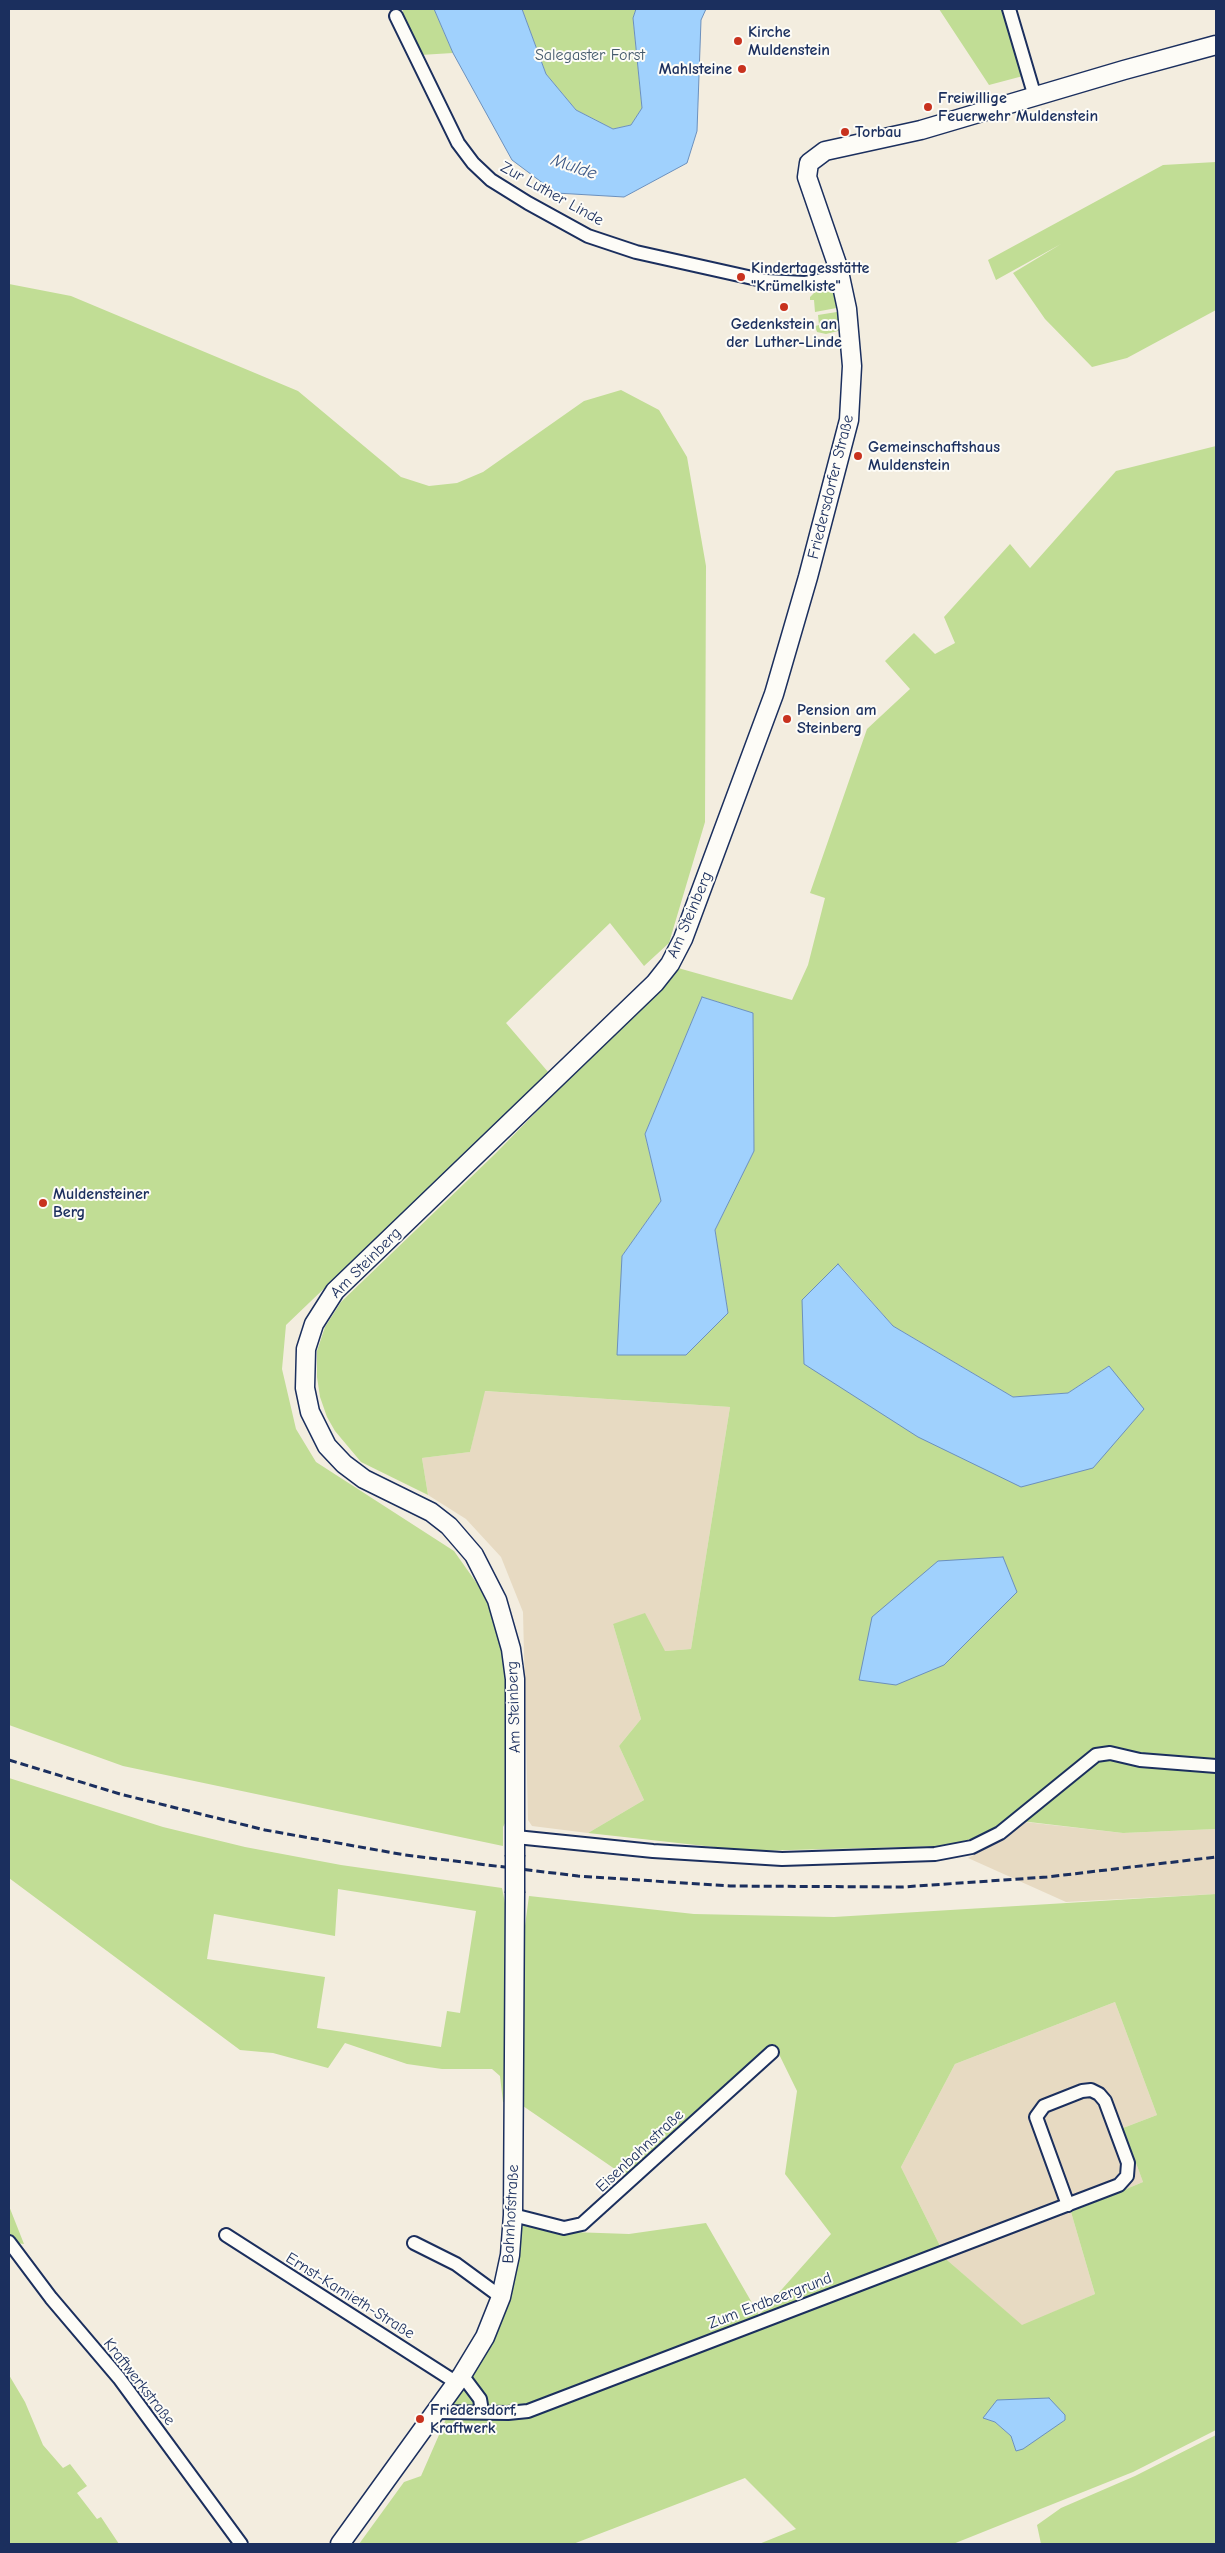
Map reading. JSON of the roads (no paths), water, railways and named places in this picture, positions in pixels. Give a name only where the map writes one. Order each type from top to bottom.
[{"type":"main road","points":[[1036,97],[1216,45]]},
{"type":"main road","name":"Friedersdorfer Straße","points":[[732,808],[781,672],[849,420],[852,394],[852,353],[841,277],[807,177],[808,166],[811,160],[825,151],[921,130],[1036,97]]},
{"type":"main road","name":"Am Steinberg","points":[[515,1893],[514,1664],[503,1616],[489,1581],[464,1542],[442,1519],[414,1502],[364,1479],[344,1464],[327,1446],[314,1424],[307,1400],[304,1375],[306,1349],[314,1324],[335,1291],[664,972],[683,939],[732,808]]},
{"type":"main road","name":"Bahnhofstraße","points":[[340,2544],[459,2379],[488,2330],[501,2298],[509,2262],[514,2215],[515,1893]]},
{"type":"street","points":[[1009,9],[1036,97]]},
{"type":"street","name":"Zur Luther Linde","points":[[396,16],[458,143],[473,163],[491,180],[528,203],[588,236],[636,252],[766,281],[805,283],[841,277]]},
{"type":"street","points":[[515,1846],[653,1851],[782,1859],[883,1856],[954,1851],[986,1841],[1000,1833],[1096,1755],[1110,1753],[1128,1758],[1216,1766]]},
{"type":"street","name":"Eisenbahnstraße","points":[[514,2215],[564,2228],[582,2224],[602,2208],[772,2052]]},
{"type":"street","name":"Zum Erdbeergrund","points":[[436,2412],[482,2411],[508,2413],[528,2411],[1068,2205],[1119,2185],[1128,2172],[1128,2162],[1105,2101],[1100,2094],[1091,2090],[1082,2091],[1044,2106],[1036,2117],[1068,2205]]},
{"type":"street","name":"Ernst-Kamieth-Straße","points":[[226,2235],[459,2379]]},
{"type":"street","name":"Kraftwerkstraße","points":[[9,2242],[51,2298],[119,2378],[241,2544]]},
{"type":"street","points":[[414,2243],[451,2261],[501,2298]]},
{"type":"street","points":[[459,2379],[480,2399],[482,2411]]},
{"type":"water","name":"Mulde","points":[[434,9],[522,9],[546,74],[576,110],[613,129],[631,125],[642,108],[633,18],[636,9],[706,9],[701,20],[697,131],[687,163],[624,197],[556,193],[512,160],[453,53]]},
{"type":"water","points":[[702,997],[753,1013],[754,1151],[715,1230],[728,1313],[686,1355],[617,1355],[622,1256],[661,1201],[645,1134]]},
{"type":"water","points":[[838,1264],[893,1326],[1013,1397],[1068,1393],[1109,1366],[1144,1409],[1093,1468],[1021,1487],[918,1437],[804,1364],[802,1300]]},
{"type":"water","points":[[1003,1557],[1017,1592],[944,1665],[896,1685],[859,1680],[872,1617],[938,1561]]},
{"type":"water","points":[[1049,2398],[1065,2415],[1065,2420],[1023,2449],[1016,2451],[1011,2436],[995,2422],[983,2418],[997,2400]]},
{"type":"railway","points":[[9,1760],[120,1794],[265,1830],[405,1855],[578,1876],[730,1886],[903,1887],[1047,1877],[1216,1857]]},
{"type":"place","name":"Kirche Muldenstein","points":[[738,41]]},
{"type":"place","name":"Mahlsteine","points":[[742,69]]},
{"type":"place","name":"Freiwillige Feuerwehr Muldenstein","points":[[928,107]]},
{"type":"place","name":"Torbau","points":[[845,132]]},
{"type":"place","name":"Kindertagesstätte \"Krümelkiste\"","points":[[741,277]]},
{"type":"place","name":"Gedenkstein an der Luther-Linde","points":[[784,307]]},
{"type":"place","name":"Gemeinschaftshaus Muldenstein","points":[[858,456]]},
{"type":"place","name":"Pension am Steinberg","points":[[787,719]]},
{"type":"place","name":"Muldensteiner Berg","points":[[43,1203]]},
{"type":"place","name":"Friedersdorf, Kraftwerk","points":[[420,2419]]},
{"type":"park label","name":"Salegaster Forst","points":[[590,55]]}]
